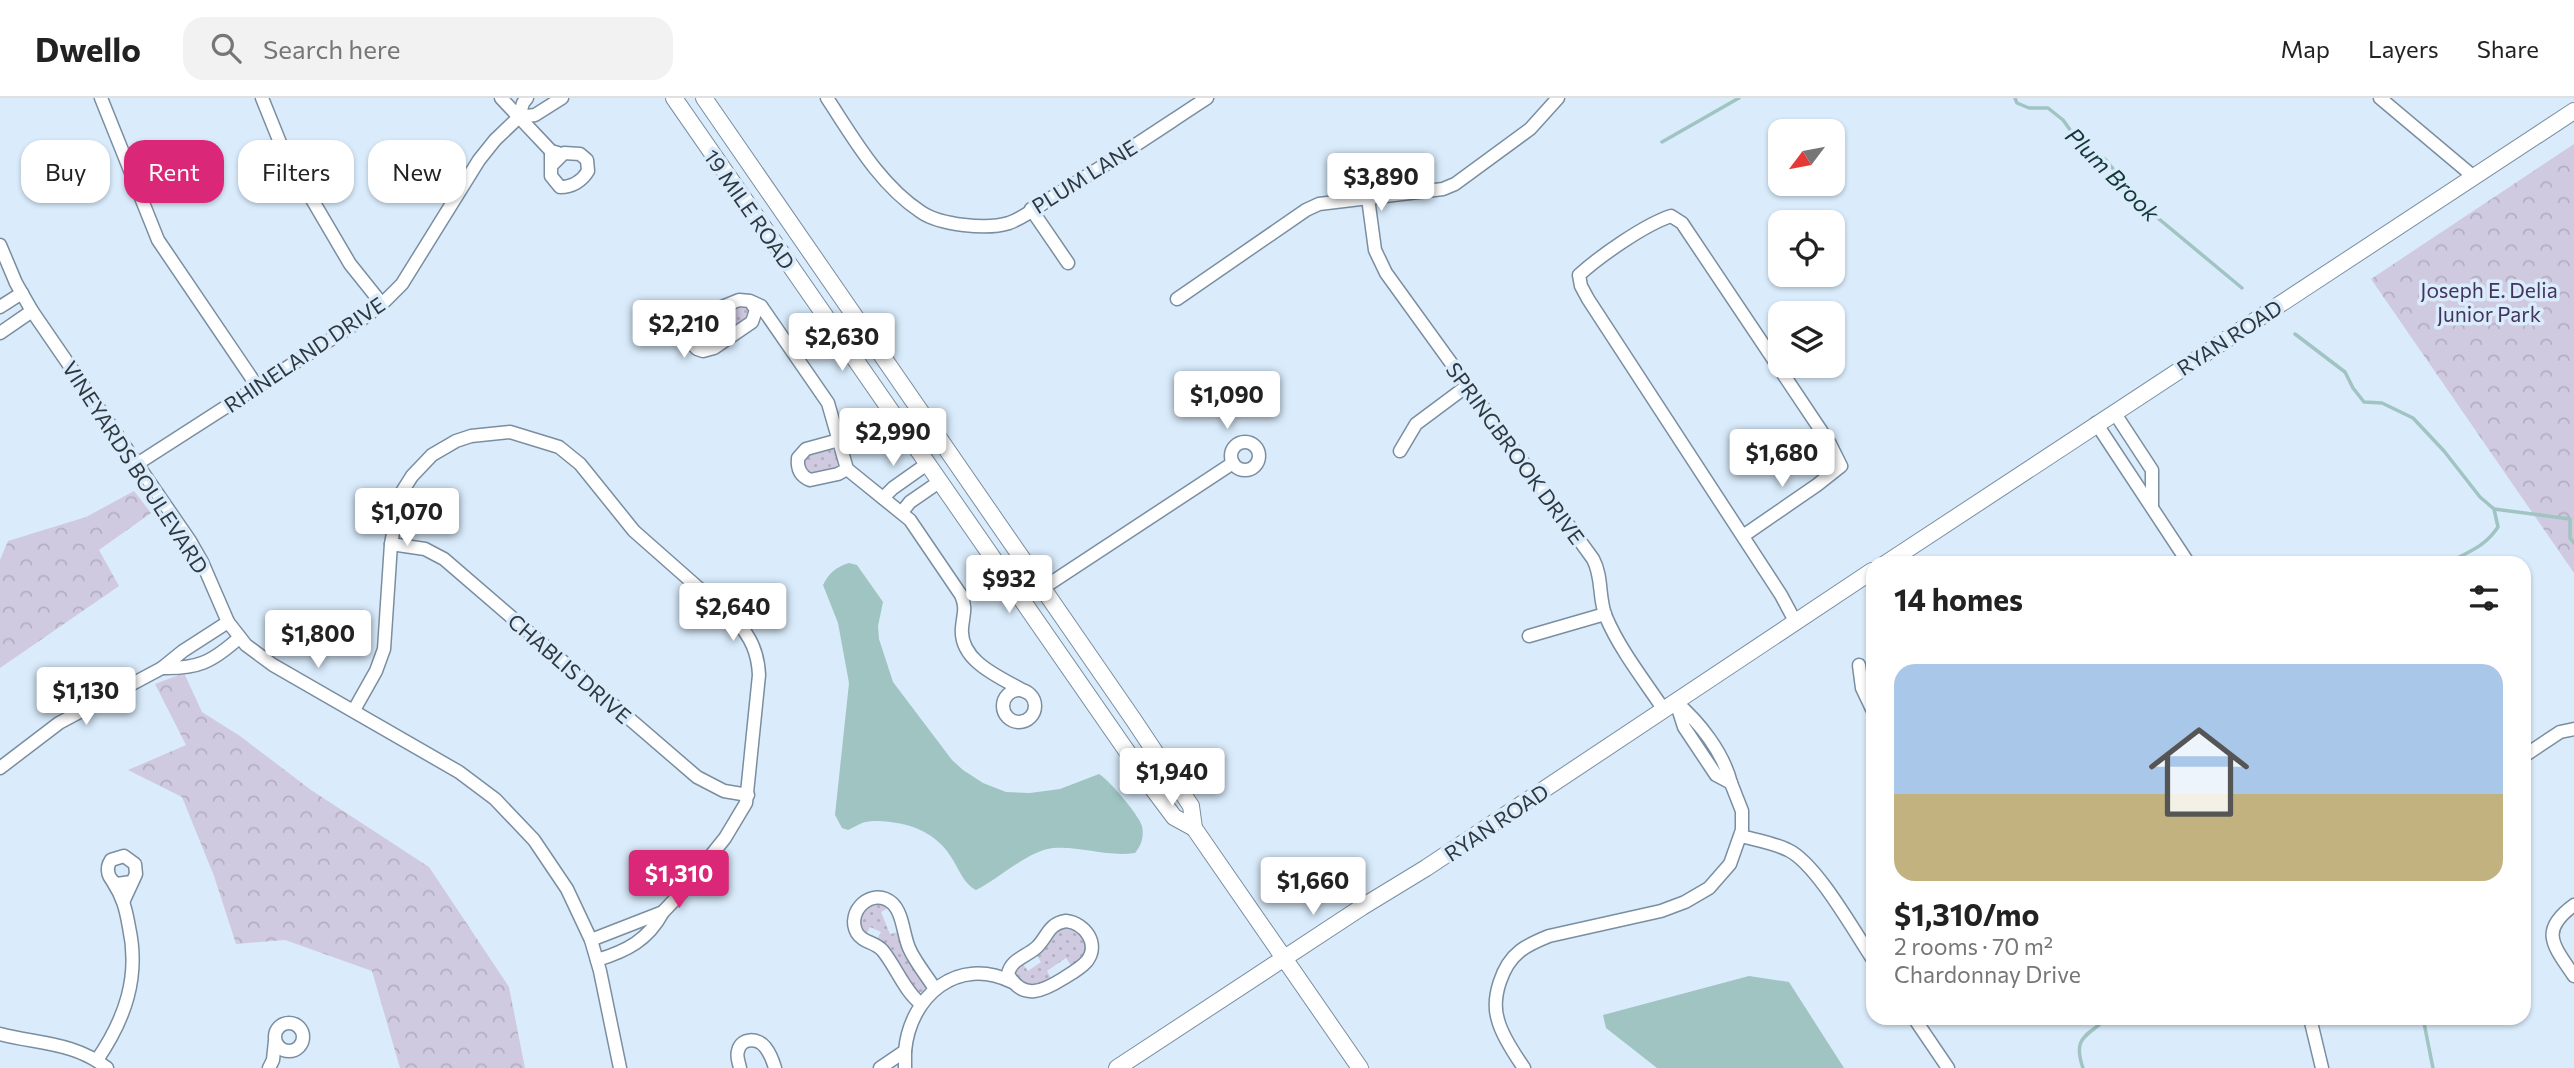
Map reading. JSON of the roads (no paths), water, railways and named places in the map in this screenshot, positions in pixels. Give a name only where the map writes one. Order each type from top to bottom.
[{"type":"main road","name":"19 MILE ROAD","points":[[674,98],[1153,789],[1174,817],[1194,828],[1360,1068]]},
{"type":"main road","name":"19 MILE ROAD","points":[[704,98],[1191,806],[1194,828]]},
{"type":"main road","name":"RYAN ROAD","points":[[1897,556],[2095,423],[2574,111]]},
{"type":"main road","points":[[708,146],[720,150],[732,139]]},
{"type":"main road","points":[[925,462],[928,452],[936,448],[950,453]]},
{"type":"main road","name":"RYAN ROAD","points":[[1117,1068],[1426,868],[1866,576]]},
{"type":"main road","points":[[1043,631],[1057,636],[1065,633],[1069,626]]},
{"type":"main road","points":[[1153,789],[1166,790],[1174,781]]},
{"type":"street","points":[[101,98],[158,240],[257,386]]},
{"type":"street","points":[[262,98],[283,150],[355,272],[382,304]]},
{"type":"street","points":[[501,98],[557,152],[580,154],[587,160],[588,170],[585,177],[572,185],[560,187],[551,176],[557,152]]},
{"type":"street","name":"RHINELAND DRIVE","points":[[137,464],[382,304],[414,267],[486,149],[519,117],[527,98]]},
{"type":"street","name":"RHINELAND DRIVE","points":[[519,117],[535,116],[562,98]]},
{"type":"street","name":"PLUM LANE","points":[[827,98],[873,168],[897,194],[923,214],[951,223],[973,226],[1009,223],[1207,98]]},
{"type":"street","points":[[1177,299],[1306,210],[1319,204],[1443,188],[1455,184],[1530,129],[1558,98]]},
{"type":"street","points":[[2380,98],[2474,177]]},
{"type":"street","name":"SPRINGBROOK DRIVE","points":[[1368,198],[1375,250],[1386,274],[1599,569],[1605,614],[1619,642],[1670,706],[1716,775],[1731,783],[1742,811],[1741,836]]},
{"type":"street","points":[[1031,209],[1068,263]]},
{"type":"street","points":[[1742,536],[1840,466],[1829,444],[1682,223],[1671,216],[1658,221],[1590,265],[1579,275],[1581,286],[1588,299],[1742,536],[1781,595],[1796,623]]},
{"type":"street","name":"VINEYARDS BOULEVARD","points":[[0,245],[32,311],[202,562],[228,622],[239,638],[273,665],[460,772],[495,799],[534,840],[578,909],[591,940],[620,1068]]},
{"type":"street","points":[[0,307],[22,293]]},
{"type":"street","points":[[766,312],[708,350],[697,349],[688,340],[687,328],[693,319],[739,300],[761,306],[766,312],[828,403],[848,469],[902,512],[961,595],[966,610],[962,628],[964,649],[976,661],[1026,692],[1033,699],[1034,709],[1024,721],[1013,721],[1005,714],[1003,704],[1008,695],[1017,690],[1026,692]]},
{"type":"street","points":[[750,301],[756,310],[752,322]]},
{"type":"street","points":[[0,333],[32,311]]},
{"type":"street","points":[[1401,451],[1416,424],[1467,386]]},
{"type":"street","points":[[2113,412],[2152,470],[2152,506]]},
{"type":"street","points":[[2095,423],[2184,556]]},
{"type":"street","points":[[354,710],[376,671],[384,649],[391,544],[400,495],[412,476],[432,455],[456,441],[484,433],[510,432],[559,447],[580,464],[634,531],[736,621],[749,637],[757,654],[759,675],[748,796],[744,808],[725,838],[663,912],[654,929],[621,952],[597,960]]},
{"type":"street","points":[[839,440],[806,449],[799,458],[799,468],[810,480],[848,469]]},
{"type":"street","points":[[883,498],[925,462]]},
{"type":"street","points":[[1043,588],[1233,463]]},
{"type":"street","points":[[902,512],[910,502],[940,482]]},
{"type":"street","name":"CHABLIS DRIVE","points":[[391,544],[425,549],[444,559],[697,778],[724,791],[748,796]]},
{"type":"street","points":[[1529,636],[1605,614]]},
{"type":"street","points":[[0,768],[59,723],[162,668],[228,622]]},
{"type":"street","points":[[162,668],[183,668],[205,663],[239,638]]},
{"type":"street","points":[[1859,665],[1866,696]]},
{"type":"street","points":[[1003,679],[1008,695]]},
{"type":"street","points":[[2531,751],[2560,732],[2574,729]]},
{"type":"street","points":[[1524,1068],[1498,1022],[1496,1012],[1497,990],[1510,961],[1519,951],[1549,936],[1661,911],[1699,894],[1721,876],[1730,864],[1741,836],[1788,850],[1801,859],[1866,949]]},
{"type":"street","points":[[0,1034],[60,1044],[102,1064],[119,1026],[130,994],[133,974],[131,934],[124,900],[108,874],[109,864],[115,857],[124,856],[135,864],[136,874],[124,900]]},
{"type":"street","points":[[113,881],[122,885],[131,882]]},
{"type":"street","points":[[920,1003],[882,950],[860,937],[856,931],[854,916],[862,904],[879,898],[895,907],[911,952],[935,989]]},
{"type":"street","points":[[2574,905],[2557,918],[2552,931],[2554,947],[2574,976]]},
{"type":"street","points":[[591,940],[663,912]]},
{"type":"street","points":[[904,1068],[911,1024],[920,1003],[935,989],[962,976],[995,975],[1035,992],[1048,988],[1085,963],[1091,952],[1091,939],[1078,923],[1060,922],[1049,928],[1037,947],[995,975]]},
{"type":"street","points":[[1011,965],[1008,974],[1012,982]]},
{"type":"street","points":[[282,1024],[296,1024],[303,1031],[299,1048],[271,1064],[276,1031],[282,1024]]},
{"type":"street","points":[[1919,1025],[1948,1068]]},
{"type":"street","points":[[2312,1025],[2322,1068]]},
{"type":"street","points":[[740,1068],[737,1052],[740,1046],[749,1040],[766,1047],[775,1068]]},
{"type":"street","points":[[275,1041],[281,1048],[290,1051]]},
{"type":"street","points":[[886,1064],[905,1051]]},
{"type":"street","points":[[886,1064],[900,1064],[904,1068]]},
{"type":"waterway","points":[[1662,142],[1739,98]]},
{"type":"waterway","name":"Plum Brook","points":[[2015,98],[2017,103],[2029,108],[2048,108],[2063,120],[2081,145],[2105,159],[2120,177],[2129,194],[2242,288]]},
{"type":"waterway","name":"Plum Brook","points":[[2295,334],[2345,372],[2364,402],[2382,403],[2413,418],[2444,451],[2480,497],[2494,509],[2498,527],[2487,540],[2461,556]]},
{"type":"waterway","points":[[2494,509],[2570,519],[2570,538],[2574,543]]},
{"type":"waterway","name":"Plum Brook","points":[[2083,1068],[2080,1043],[2099,1025]]},
{"type":"waterway","points":[[2424,1025],[2433,1068]]},
{"type":"park label","name":"Joseph E. Delia Junior Park","points":[[2489,301]]}]
